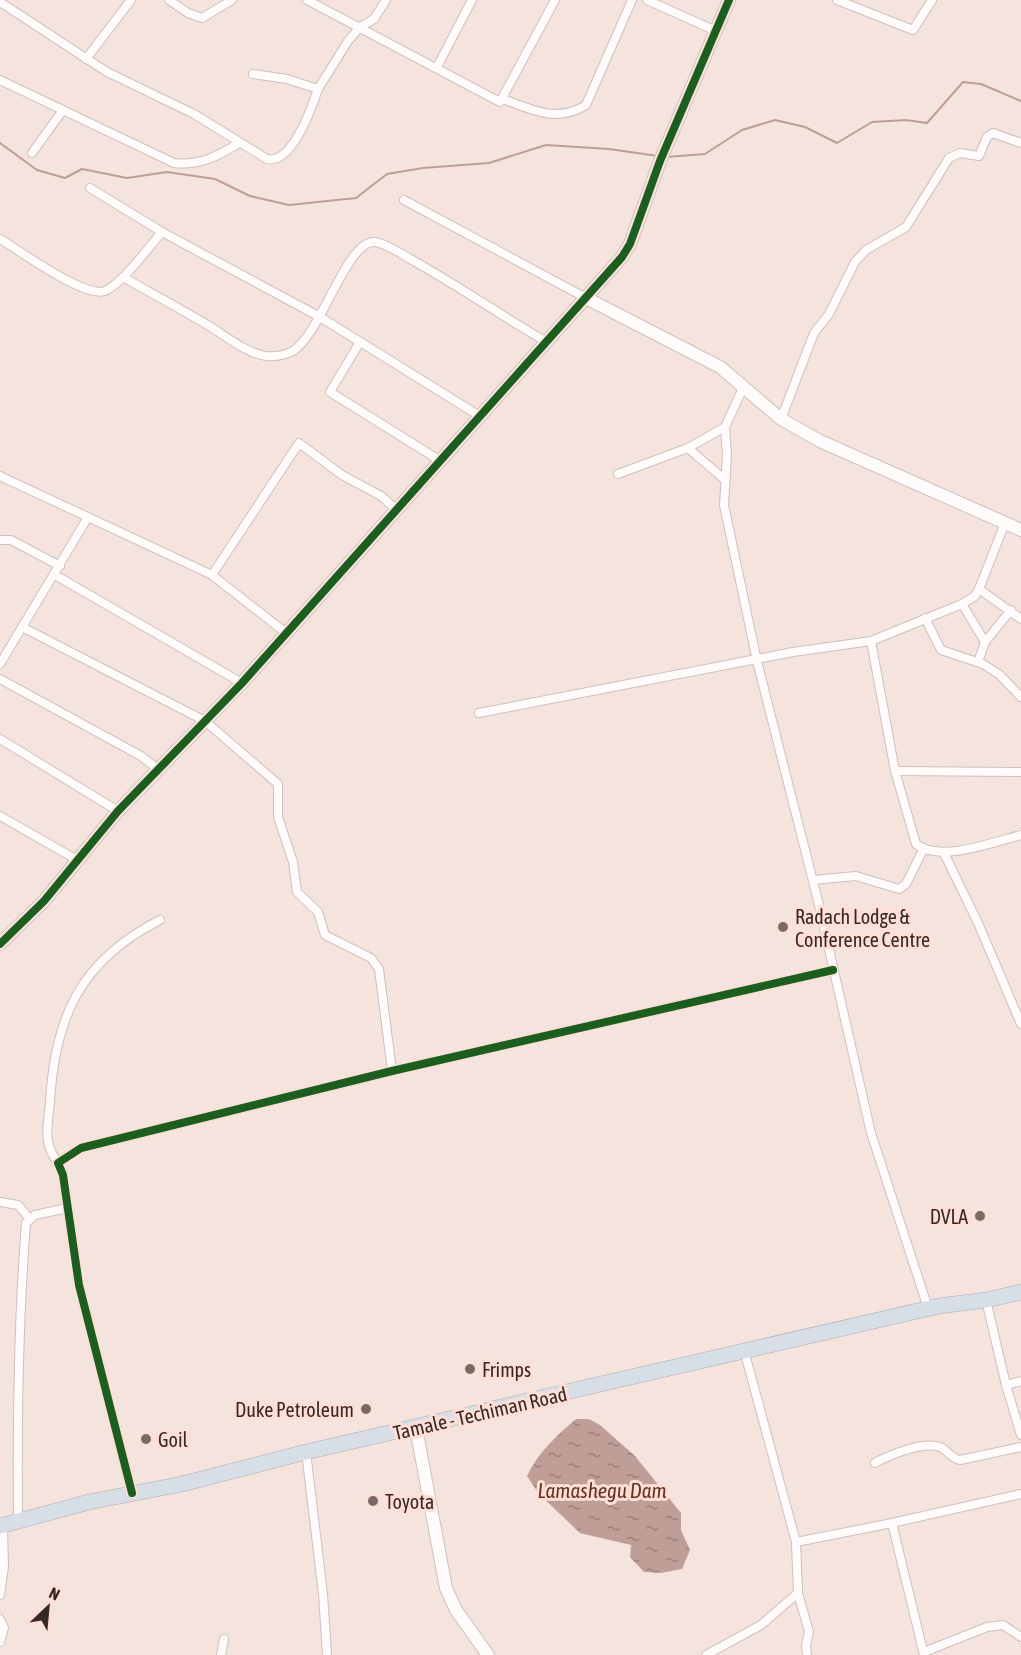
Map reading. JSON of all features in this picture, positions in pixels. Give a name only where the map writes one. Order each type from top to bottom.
[{"type":"highway","points":[[961,1302],[972,1296],[1021,1282]]},
{"type":"highway","points":[[961,1302],[986,1300],[1021,1292]]},
{"type":"highway","name":"Tamale - Techiman Road","points":[[1,1526],[132,1493],[182,1484],[306,1452],[961,1302]]},
{"type":"street","points":[[86,59],[131,0]]},
{"type":"street","points":[[169,0],[188,13],[202,18],[232,0]]},
{"type":"street","points":[[307,0],[437,67],[497,101],[503,99],[544,115],[573,113],[586,105],[632,0]]},
{"type":"street","points":[[0,2],[125,82],[194,114],[267,159],[282,157],[293,145],[318,89],[360,27],[374,19],[386,0]]},
{"type":"street","points":[[437,67],[472,0]]},
{"type":"street","points":[[503,99],[555,0]]},
{"type":"street","points":[[648,0],[716,31]]},
{"type":"street","points":[[0,944],[44,901],[118,811],[242,683],[544,340],[586,298],[630,244],[660,161],[729,0]]},
{"type":"street","points":[[837,0],[913,30],[932,0]]},
{"type":"street","points":[[253,74],[287,79],[318,89]]},
{"type":"street","points":[[0,80],[174,163],[192,164],[205,161],[239,143]]},
{"type":"street","points":[[32,153],[63,110]]},
{"type":"street","points":[[781,419],[814,333],[829,314],[859,256],[906,227],[949,158],[960,153],[979,156],[987,137],[993,133],[1021,142]]},
{"type":"street","points":[[90,188],[162,232],[320,317],[478,415]]},
{"type":"street","points":[[404,200],[586,298],[697,354],[726,372],[781,419],[820,441],[1021,530]]},
{"type":"street","points":[[0,239],[92,292],[106,291],[123,277],[162,232]]},
{"type":"street","points":[[123,277],[243,347],[265,356],[280,356],[294,350],[320,317],[355,253],[367,243],[375,242],[391,248],[442,277],[544,340]]},
{"type":"street","points":[[360,342],[330,392],[439,460]]},
{"type":"street","points":[[743,388],[725,427],[727,455],[724,505],[757,661],[813,880],[871,1133],[928,1308]]},
{"type":"street","points":[[618,474],[688,448],[725,427]]},
{"type":"street","points":[[212,575],[298,443],[342,475],[381,496],[396,509]]},
{"type":"street","points":[[688,448],[724,480]]},
{"type":"street","points":[[0,476],[212,575],[286,633]]},
{"type":"street","points":[[0,664],[88,518]]},
{"type":"street","points":[[479,713],[757,661],[793,652],[871,641],[972,599],[979,589],[1005,523]]},
{"type":"street","points":[[0,540],[11,540],[60,566]]},
{"type":"street","points":[[55,575],[242,683]]},
{"type":"street","points":[[979,589],[1021,619]]},
{"type":"street","points":[[962,604],[985,642]]},
{"type":"street","points":[[978,662],[985,642],[1011,610]]},
{"type":"street","points":[[926,618],[941,650],[978,662],[1000,675],[1021,697]]},
{"type":"street","points":[[22,627],[205,722],[278,784],[278,817],[293,862],[297,892],[318,912],[325,935],[376,962],[379,969],[392,1071]]},
{"type":"street","points":[[871,641],[895,771],[916,844],[923,850],[944,853],[1021,835]]},
{"type":"street","points":[[0,679],[141,756],[159,770]]},
{"type":"street","points":[[0,740],[118,811]]},
{"type":"street","points":[[895,771],[1021,772]]},
{"type":"street","points":[[0,816],[79,861]]},
{"type":"street","points":[[813,880],[856,876],[898,889],[906,884],[923,850]]},
{"type":"street","points":[[944,853],[978,923],[1021,1024]]},
{"type":"street","points":[[132,1493],[79,1285],[63,1175],[50,1152],[46,1139],[52,1070],[66,1013],[78,991],[117,945],[160,920]]},
{"type":"street","points":[[58,1163],[81,1148],[392,1071],[833,970]]},
{"type":"street","points":[[0,1202],[18,1205],[29,1218]]},
{"type":"street","points":[[18,1521],[17,1419],[20,1309],[26,1223],[29,1218],[67,1208]]},
{"type":"street","points":[[986,1300],[1006,1385],[1021,1435]]},
{"type":"street","points":[[744,1350],[796,1542],[798,1593],[809,1632],[806,1645],[807,1655]]},
{"type":"street","points":[[1006,1385],[1021,1381]]},
{"type":"street","points":[[416,1428],[446,1588],[456,1610],[488,1655]]},
{"type":"street","points":[[875,1463],[890,1454],[922,1446],[938,1446],[960,1461],[1021,1447]]},
{"type":"street","points":[[306,1452],[323,1594],[327,1655]]},
{"type":"street","points":[[796,1542],[1021,1494]]},
{"type":"street","points":[[892,1523],[924,1653],[987,1627],[1003,1625],[1021,1637]]},
{"type":"street","points":[[0,1595],[4,1567],[1,1526]]},
{"type":"street","points":[[706,1655],[754,1630],[798,1593]]},
{"type":"street","points":[[0,1619],[4,1628],[0,1642]]},
{"type":"street","points":[[221,1655],[224,1639]]},
{"type":"water","name":"Lamashegu Dam","points":[[576,1419],[589,1419],[600,1425],[635,1456],[681,1513],[681,1530],[690,1550],[682,1569],[661,1573],[644,1572],[630,1557],[631,1545],[580,1533],[539,1494],[527,1476],[548,1445]]},
{"type":"waterway","points":[[666,157],[705,154],[742,130],[775,120],[805,127],[837,143],[872,122],[906,120],[927,123],[963,82],[981,84],[1021,101]]},
{"type":"waterway","points":[[0,143],[37,170],[65,178],[82,169],[127,178],[167,172],[215,179],[250,196],[289,205],[356,198],[387,174],[423,168],[489,163],[546,145],[609,149],[658,156]]},
{"type":"cycle path","points":[[0,944],[44,901],[118,811],[242,683],[622,257],[630,244],[660,161],[729,0]]},
{"type":"cycle path","points":[[132,1493],[79,1285],[63,1175],[58,1163],[81,1148],[392,1071],[833,970]]},
{"type":"place","name":"Radach Lodge & Conference Centre","points":[[783,927]]},
{"type":"place","name":"DVLA","points":[[980,1216]]},
{"type":"place","name":"Frimps","points":[[470,1369]]},
{"type":"place","name":"Duke Petroleum","points":[[366,1409]]},
{"type":"place","name":"Goil","points":[[146,1439]]},
{"type":"place","name":"Toyota","points":[[373,1501]]}]
